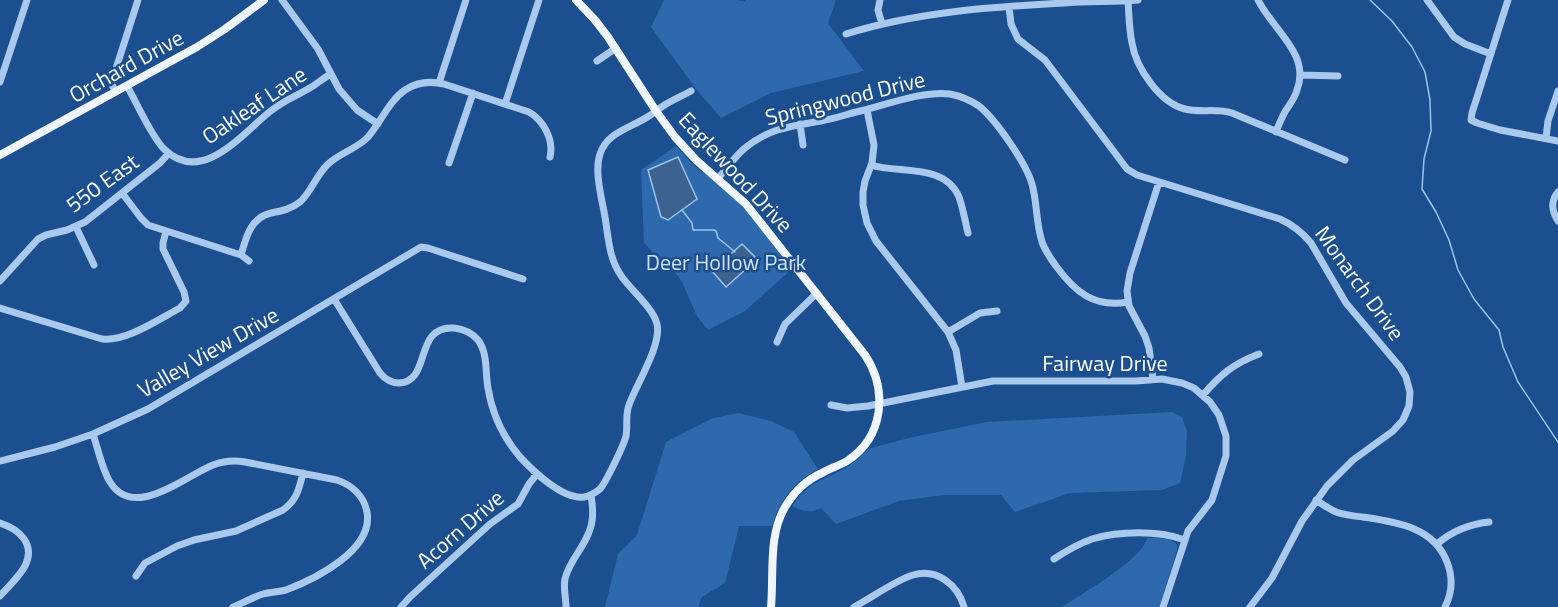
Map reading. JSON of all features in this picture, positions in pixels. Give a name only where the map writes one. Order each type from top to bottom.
[{"type":"main road","name":"Orchard Drive","points":[[0,155],[212,38],[264,0]]},
{"type":"main road","name":"Eaglewood Drive","points":[[576,0],[616,48],[656,111],[684,148],[746,204],[817,293],[870,362],[878,383],[880,404],[876,426],[864,446],[847,461],[808,481],[797,490],[785,507],[774,541],[771,607]]},
{"type":"street","points":[[0,81],[27,0]]},
{"type":"street","points":[[116,92],[112,81],[138,0]]},
{"type":"street","points":[[282,0],[318,50],[339,89],[354,106],[378,124]]},
{"type":"street","points":[[439,83],[466,0]]},
{"type":"street","points":[[505,104],[539,0]]},
{"type":"street","points":[[880,0],[878,10],[882,24]]},
{"type":"street","points":[[846,34],[882,24],[948,12],[1138,0]]},
{"type":"street","points":[[1258,0],[1293,50],[1299,64],[1300,75],[1296,93],[1276,132]]},
{"type":"street","points":[[1427,0],[1454,37],[1491,54]]},
{"type":"street","points":[[1508,0],[1471,120],[1500,130],[1558,141]]},
{"type":"street","points":[[1128,1],[1130,34],[1139,64],[1159,94],[1172,104],[1183,109],[1227,111],[1345,160]]},
{"type":"street","name":"Monarch Drive","points":[[1009,7],[1011,24],[1018,39],[1042,57],[1127,168],[1137,175],[1280,219],[1300,230],[1311,243],[1347,303],[1406,377],[1410,401],[1406,415],[1400,424],[1345,467],[1316,500],[1298,528],[1272,578],[1250,607]]},
{"type":"street","points":[[597,61],[616,48]]},
{"type":"street","name":"Oakleaf Lane","points":[[169,153],[189,161],[212,157],[244,136],[275,107],[331,74]]},
{"type":"street","points":[[1300,75],[1338,76]]},
{"type":"street","points":[[241,255],[248,232],[257,220],[298,204],[328,164],[361,143],[369,136],[396,98],[422,83],[439,83],[529,112],[539,120],[551,141],[550,157]]},
{"type":"street","points":[[127,86],[158,142],[169,153]]},
{"type":"street","points":[[334,299],[380,373],[392,382],[409,381],[415,376],[427,343],[431,336],[438,332],[447,328],[456,328],[474,336],[484,353],[490,396],[499,424],[512,447],[537,474],[556,488],[578,497],[591,495],[602,485],[624,442],[629,406],[644,375],[658,332],[653,316],[623,278],[613,260],[598,174],[598,162],[609,138],[691,91]]},
{"type":"street","points":[[1545,138],[1558,91]]},
{"type":"street","points":[[449,163],[473,93]]},
{"type":"street","name":"Springwood Drive","points":[[718,178],[735,157],[753,142],[773,131],[924,95],[935,93],[956,95],[980,107],[1018,154],[1026,168],[1034,193],[1042,243],[1067,281],[1094,299],[1112,303],[1128,302]]},
{"type":"street","points":[[867,110],[874,145],[863,199],[869,228],[876,241],[948,332],[956,350],[962,387]]},
{"type":"street","points":[[800,124],[803,145]]},
{"type":"street","name":"550 East","points":[[0,281],[38,239],[85,222],[160,163],[169,153]]},
{"type":"street","points":[[871,165],[882,169],[931,174],[946,180],[958,196],[968,233]]},
{"type":"street","points":[[1153,379],[1147,342],[1131,311],[1127,286],[1159,182]]},
{"type":"street","points":[[1558,192],[1552,205],[1553,213],[1558,221]]},
{"type":"street","points":[[122,193],[146,223],[241,255],[249,261]]},
{"type":"street","points":[[76,227],[94,265]]},
{"type":"street","points":[[0,308],[96,338],[118,339],[129,335],[180,308],[186,301],[184,292],[163,249],[166,231]]},
{"type":"street","name":"Valley View Drive","points":[[0,461],[55,447],[93,434],[148,409],[417,249],[423,247],[523,279]]},
{"type":"street","points":[[777,342],[785,324],[817,293]]},
{"type":"street","points":[[948,332],[980,313],[998,311]]},
{"type":"street","points":[[1203,395],[1229,369],[1259,354]]},
{"type":"street","name":"Fairway Drive","points":[[831,405],[847,408],[880,404],[984,382],[1003,381],[1153,379],[1182,382],[1194,388],[1214,406],[1222,422],[1226,436],[1226,456],[1212,500],[1191,526],[1185,540],[1164,607]]},
{"type":"street","points":[[93,434],[110,482],[122,494],[133,498],[150,496],[207,468],[228,461],[245,462],[340,481],[352,487],[359,494],[368,517],[366,528],[361,541],[347,554],[317,576],[289,588],[263,594],[233,607]]},
{"type":"street","points":[[136,576],[145,563],[177,546],[236,531],[283,510],[298,494],[303,473]]},
{"type":"street","name":"Acorn Drive","points":[[401,607],[490,524],[518,504],[537,474]]},
{"type":"street","points":[[566,607],[565,578],[568,568],[591,527],[591,495]]},
{"type":"street","points":[[1316,500],[1338,513],[1382,520],[1412,528],[1427,535],[1437,544],[1448,563],[1451,590],[1445,607]]},
{"type":"street","points":[[1437,544],[1461,529],[1489,522]]},
{"type":"street","points":[[0,523],[13,527],[23,537],[28,558],[25,566],[0,596]]},
{"type":"street","points":[[1054,559],[1077,545],[1108,536],[1160,533],[1185,540]]},
{"type":"street","points":[[854,607],[907,578],[925,574],[937,576],[950,583],[958,592],[963,607]]},
{"type":"green space","points":[[664,0],[737,0],[745,2],[746,0],[836,0],[828,23],[864,71],[771,93],[721,118],[696,89],[651,27]]},
{"type":"green space","name":"Deer Hollow Park","points":[[676,146],[694,166],[744,207],[791,270],[745,311],[708,330],[697,316],[682,282],[669,264],[652,252],[644,242],[641,170]]},
{"type":"green space","points":[[1172,412],[1182,417],[1187,431],[1186,456],[1180,483],[1162,490],[1070,493],[1015,512],[1001,495],[945,495],[899,501],[836,524],[821,508],[807,511],[792,506],[813,484],[846,468],[868,449],[913,437],[987,422]]},
{"type":"green space","points":[[739,413],[771,421],[794,432],[818,469],[802,479],[783,500],[772,526],[739,526],[725,583],[702,597],[698,607],[605,607],[618,554],[637,535],[666,442],[713,418]]},
{"type":"green space","points":[[1147,538],[1167,539],[1177,544],[1159,607],[1062,607],[1123,566],[1143,547]]},
{"type":"shaded area","points":[[678,157],[697,199],[668,220],[661,217],[648,170]]},
{"type":"shaded area","points":[[742,244],[757,259],[726,287],[712,271]]},
{"type":"waterway","points":[[1370,0],[1392,21],[1412,47],[1425,72],[1430,100],[1431,131],[1424,159],[1422,189],[1449,240],[1458,270],[1474,299],[1499,330],[1503,347],[1518,382],[1558,442]]},
{"type":"waterway","points":[[682,210],[692,223],[693,230],[716,231],[718,238],[735,252]]}]
